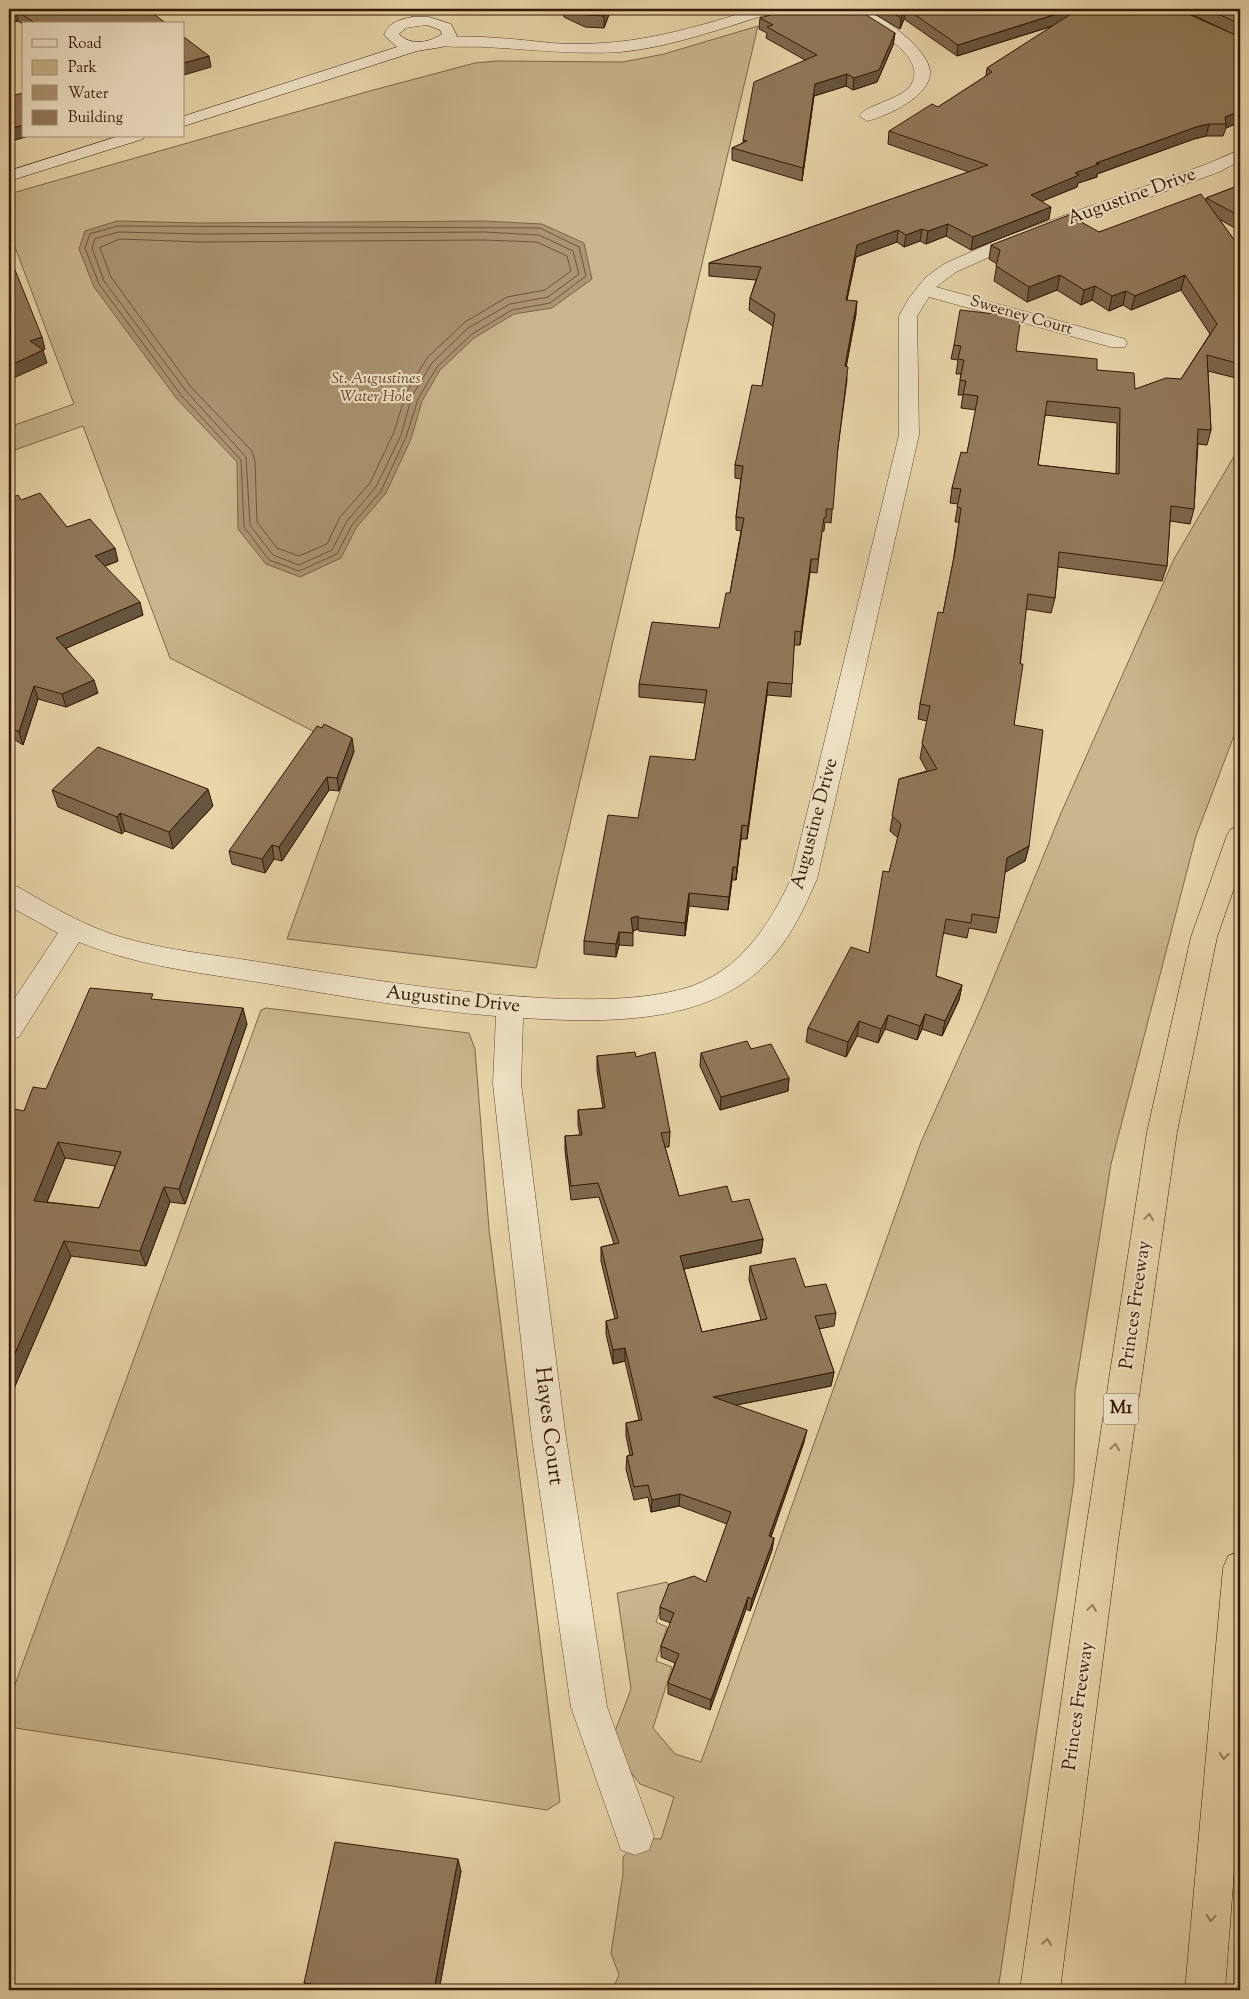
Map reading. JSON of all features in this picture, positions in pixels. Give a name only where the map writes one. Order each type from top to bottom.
[{"type":"highway","name":"Princes Freeway","points":[[1040,1990],[1100,1552],[1162,1132],[1204,937],[1240,835]]},
{"type":"highway","points":[[1205,1990],[1240,1568]]},
{"type":"street","points":[[416,46],[403,44],[393,39],[391,35],[394,28],[410,22],[429,21],[443,24],[493,42],[549,46],[623,47],[668,39],[770,9]]},
{"type":"street","points":[[852,9],[878,23],[901,40],[922,65],[921,82],[891,106],[867,116]]},
{"type":"street","points":[[410,22],[443,24]]},
{"type":"street","points":[[185,121],[416,46],[443,24]]},
{"type":"street","points":[[345,70],[377,53],[393,39]]},
{"type":"street","points":[[9,176],[130,138]]},
{"type":"street","name":"Augustine Drive","points":[[9,894],[45,916],[131,950],[391,994],[510,1007],[602,1011],[648,1006],[697,995],[737,973],[769,946],[787,918],[804,879],[909,435],[908,316],[925,290],[950,268],[1008,242],[1213,168],[1240,155]]},
{"type":"street","name":"Sweeney Court","points":[[925,290],[1118,343]]},
{"type":"street","points":[[9,1029],[74,929]]},
{"type":"street","name":"Hayes Court","points":[[510,1007],[507,1084],[548,1431],[589,1707],[635,1836]]},
{"type":"green space","name":"St. Augustines Water Hole","points":[[758,26],[536,968],[287,939],[354,752],[170,658],[83,426],[9,452],[9,427],[74,404],[9,231],[9,194],[366,92],[475,63],[497,61],[623,62],[664,54]]},
{"type":"green space","points":[[1240,446],[1240,720],[1196,836],[1111,1164],[1075,1391],[1074,1482],[998,1990],[612,1990],[619,1975],[611,1953],[623,1874],[623,1857],[631,1849],[644,1841],[661,1839],[674,1797],[640,1784],[620,1758],[611,1742],[631,1689],[617,1593],[667,1582],[669,1588],[656,1622],[667,1627],[656,1661],[672,1667],[653,1728],[675,1754],[701,1762],[921,1142],[982,1006],[1061,813],[1174,559]]},
{"type":"green space","points":[[266,1008],[469,1033],[475,1049],[489,1229],[560,1802],[547,1810],[9,1727],[9,1701],[261,1010]]},
{"type":"water","points":[[117,221],[200,223],[484,221],[542,224],[584,243],[592,279],[552,308],[514,314],[474,338],[440,370],[422,401],[411,439],[386,493],[356,528],[341,558],[300,577],[266,564],[238,529],[237,462],[177,399],[94,287],[79,249],[85,231]]},
{"type":"building","points":[[9,9],[147,9],[164,22],[33,22],[16,10],[9,12]]},
{"type":"building","points":[[571,9],[606,9],[604,16],[585,15]]},
{"type":"building","points":[[790,9],[857,9],[895,33],[879,70],[854,78],[847,74],[815,84],[803,168],[732,148],[747,141],[743,140],[754,82],[817,55],[767,27],[773,25],[760,18]]},
{"type":"building","points":[[886,9],[905,9],[901,18]]},
{"type":"building","points":[[907,9],[1072,9],[958,45]]},
{"type":"building","points":[[1073,9],[1177,9],[1240,37],[1240,111],[1225,117],[1226,124],[1209,124],[1196,127],[1096,163],[1099,164],[1075,173],[1079,175],[1031,195],[1051,207],[973,237],[948,224],[928,231],[922,229],[906,235],[898,230],[857,245],[846,300],[857,301],[845,366],[848,367],[838,447],[833,509],[826,509],[818,559],[811,559],[801,632],[795,631],[792,684],[768,682],[748,826],[742,825],[737,867],[733,867],[729,897],[689,893],[685,923],[639,918],[638,916],[631,918],[633,933],[619,932],[616,944],[584,941],[608,815],[638,818],[650,756],[695,760],[707,690],[639,684],[652,622],[719,628],[726,593],[730,593],[744,518],[736,517],[743,466],[735,465],[752,385],[762,386],[775,314],[750,298],[761,267],[709,263],[988,165],[889,131],[932,104],[938,107],[992,72],[987,68],[1074,12]]},
{"type":"building","points":[[1207,9],[1240,9],[1240,24]]},
{"type":"building","points":[[185,38],[209,56],[185,63]]},
{"type":"building","points":[[22,93],[22,126],[9,129],[9,96]]},
{"type":"building","points":[[1240,185],[1240,216],[1206,198]]},
{"type":"building","points":[[1201,194],[1240,248],[1240,364],[1207,355],[1211,430],[1198,429],[1194,509],[1171,506],[1167,566],[1059,552],[1055,598],[1028,594],[1020,664],[1023,664],[1014,725],[1043,730],[1029,846],[1007,858],[999,918],[972,914],[971,923],[946,919],[936,976],[962,985],[945,1021],[925,1014],[920,1026],[888,1015],[881,1029],[859,1021],[848,1042],[808,1028],[851,947],[869,953],[883,871],[889,872],[901,824],[892,816],[899,779],[937,769],[922,743],[930,706],[920,704],[938,612],[943,613],[955,552],[961,508],[957,507],[961,489],[952,488],[961,452],[967,453],[978,396],[963,394],[966,381],[960,380],[964,360],[958,359],[961,346],[954,345],[960,310],[1021,317],[1016,351],[1097,359],[1097,370],[1134,373],[1135,389],[1166,378],[1181,379],[1217,324],[1185,275],[1135,296],[1126,291],[1112,296],[1095,286],[1084,290],[1060,275],[1029,287],[996,266],[1000,250],[991,245],[1069,215],[1099,232]],"holes":[[[1047,401],[1120,408],[1119,474],[1038,465]]]},
{"type":"building","points":[[9,255],[42,337],[30,341],[43,350],[9,366]]},
{"type":"building","points":[[40,493],[67,527],[90,519],[115,548],[95,556],[140,602],[56,638],[94,680],[62,694],[34,686],[19,732],[9,726],[9,499],[18,495],[21,500]]},
{"type":"building","points":[[324,724],[352,738],[337,778],[327,777],[279,847],[272,845],[262,859],[229,851],[317,726],[322,728]]},
{"type":"building","points":[[98,747],[208,789],[169,832],[120,813],[117,817],[52,790]]},
{"type":"building","points":[[90,988],[153,994],[151,999],[243,1008],[179,1189],[164,1187],[140,1251],[64,1241],[9,1367],[9,1111],[10,1108],[24,1111],[33,1087],[46,1089]],"holes":[[[58,1142],[121,1152],[99,1208],[34,1201]]]},
{"type":"building","points":[[747,1041],[751,1049],[771,1044],[789,1078],[721,1097],[701,1053]]},
{"type":"building","points":[[635,1052],[636,1057],[655,1052],[670,1132],[661,1133],[679,1196],[727,1186],[732,1202],[749,1199],[763,1239],[680,1256],[702,1332],[767,1319],[750,1266],[795,1258],[805,1287],[826,1284],[836,1313],[815,1316],[834,1372],[713,1397],[807,1430],[769,1536],[774,1538],[752,1599],[748,1597],[711,1700],[668,1683],[679,1654],[661,1646],[674,1613],[660,1607],[669,1584],[694,1576],[706,1582],[731,1512],[680,1494],[652,1500],[648,1485],[634,1487],[627,1456],[633,1455],[626,1423],[642,1420],[625,1348],[613,1350],[606,1321],[618,1318],[601,1247],[619,1243],[598,1183],[571,1186],[565,1136],[582,1135],[578,1110],[605,1108],[597,1056]]},
{"type":"building","points":[[335,1842],[458,1859],[434,1990],[352,1990],[304,1983]]}]
